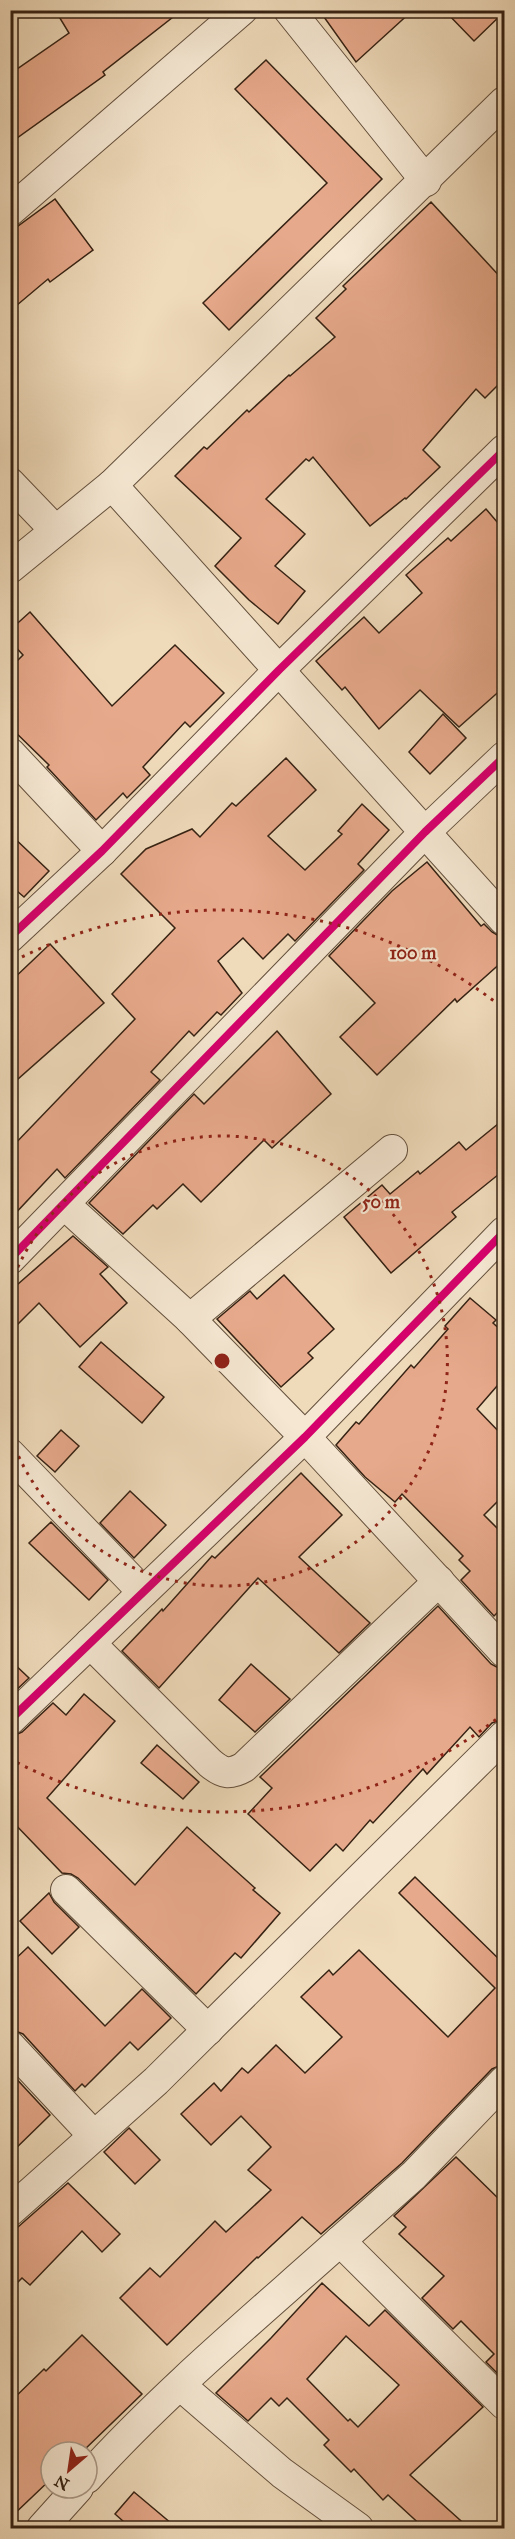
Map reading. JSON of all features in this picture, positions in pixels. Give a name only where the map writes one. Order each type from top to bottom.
[{"type":"street","points":[[10,211],[242,10]]},
{"type":"street","points":[[289,10],[426,181]]},
{"type":"street","points":[[10,568],[112,485],[426,181],[504,102]]},
{"type":"street","points":[[10,938],[102,851],[279,670],[504,450]]},
{"type":"street","points":[[10,483],[55,530]]},
{"type":"street","points":[[112,485],[504,920]]},
{"type":"street","points":[[10,753],[102,851]]},
{"type":"street","points":[[10,1259],[425,832],[504,757]]},
{"type":"street","points":[[190,1319],[392,1150]]},
{"type":"street","points":[[64,1204],[190,1319],[305,1437],[504,1652]]},
{"type":"street","points":[[10,1719],[305,1437],[504,1232]]},
{"type":"street","points":[[10,1454],[143,1592]]},
{"type":"street","points":[[90,1643],[210,1763],[222,1773],[233,1773],[244,1767],[439,1581]]},
{"type":"street","points":[[14,2200],[94,2136],[156,2081],[504,1736]]},
{"type":"street","points":[[66,1890],[208,2030]]},
{"type":"street","points":[[10,2046],[94,2136]]},
{"type":"street","points":[[99,2465],[180,2385],[414,2175],[504,2081]]},
{"type":"street","points":[[340,2241],[504,2404]]},
{"type":"street","points":[[180,2385],[282,2473],[358,2529]]},
{"type":"street","points":[[42,2529],[67,2500]]},
{"type":"building","points":[[55,10],[182,10],[103,72],[105,75],[10,143],[10,74],[69,33]]},
{"type":"building","points":[[319,10],[413,10],[356,62]]},
{"type":"building","points":[[444,10],[504,10],[504,12],[474,41]]},
{"type":"building","points":[[266,60],[382,179],[229,330],[203,303],[327,183],[235,89]]},
{"type":"building","points":[[55,199],[93,250],[50,282],[48,279],[10,311],[10,232]]},
{"type":"building","points":[[431,202],[504,281],[504,379],[485,398],[476,389],[423,450],[440,467],[406,499],[370,526],[313,457],[309,461],[306,459],[266,499],[305,534],[275,566],[305,591],[278,624],[249,600],[215,566],[241,538],[175,476],[204,447],[207,449],[247,410],[249,412],[335,337],[316,318],[346,289],[343,286]]},
{"type":"building","points":[[486,509],[504,530],[504,687],[459,727],[420,690],[379,729],[345,687],[342,690],[316,661],[364,617],[379,633],[422,593],[406,575],[448,538],[451,541]]},
{"type":"building","points":[[30,612],[112,706],[175,645],[224,693],[190,727],[185,722],[143,767],[150,775],[127,798],[123,793],[96,820],[47,767],[49,765],[10,727],[10,668],[23,655],[10,641],[10,630]]},
{"type":"building","points":[[443,714],[466,738],[430,774],[409,752]]},
{"type":"building","points":[[286,758],[316,790],[268,836],[305,870],[342,834],[338,831],[362,804],[389,830],[358,864],[364,870],[295,941],[288,934],[263,959],[243,938],[218,961],[242,993],[221,1015],[217,1012],[194,1036],[189,1031],[151,1072],[160,1080],[65,1178],[57,1169],[10,1219],[10,1149],[135,1019],[112,994],[175,928],[121,874],[146,849],[192,829],[200,837],[232,803],[236,806]]},
{"type":"building","points":[[10,834],[49,871],[24,897],[10,885]]},
{"type":"building","points":[[427,862],[481,926],[484,924],[504,939],[504,960],[457,1002],[455,999],[377,1075],[340,1037],[375,1003],[329,956],[392,891]]},
{"type":"building","points":[[50,944],[104,1003],[10,1086],[10,982]]},
{"type":"building","points":[[277,1031],[331,1094],[272,1148],[264,1140],[201,1202],[183,1184],[157,1209],[153,1205],[123,1234],[89,1203],[194,1094],[204,1104]]},
{"type":"building","points":[[504,1119],[504,1170],[452,1212],[456,1217],[391,1273],[344,1217],[382,1185],[390,1194],[418,1171],[420,1174],[459,1142],[466,1150]]},
{"type":"building","points":[[73,1236],[108,1267],[100,1274],[127,1303],[80,1347],[39,1303],[10,1332],[10,1291]]},
{"type":"building","points":[[284,1275],[334,1329],[308,1353],[313,1358],[281,1387],[217,1319],[250,1291],[257,1299]]},
{"type":"building","points":[[470,1298],[496,1320],[493,1323],[504,1333],[504,1378],[477,1409],[504,1437],[504,1495],[484,1515],[504,1535],[504,1606],[494,1616],[461,1580],[470,1571],[459,1560],[463,1556],[402,1494],[395,1502],[365,1477],[336,1445],[356,1422],[359,1424],[411,1365],[414,1368],[448,1329],[445,1326]]},
{"type":"building","points":[[101,1342],[164,1397],[142,1423],[79,1367]]},
{"type":"building","points":[[61,1430],[79,1446],[55,1472],[37,1456]]},
{"type":"building","points":[[301,1473],[342,1515],[299,1557],[370,1623],[339,1653],[258,1578],[159,1688],[122,1651],[162,1609],[163,1611],[212,1556],[215,1558]]},
{"type":"building","points":[[130,1491],[166,1525],[134,1558],[100,1523]]},
{"type":"building","points":[[51,1522],[108,1580],[89,1600],[29,1543]]},
{"type":"building","points":[[438,1606],[491,1664],[504,1671],[504,1719],[492,1723],[479,1737],[470,1727],[427,1774],[423,1769],[373,1823],[370,1820],[343,1851],[336,1844],[310,1871],[248,1814],[272,1788],[260,1777]]},
{"type":"building","points":[[10,1660],[29,1678],[10,1696]]},
{"type":"building","points":[[251,1664],[290,1699],[255,1732],[219,1700]]},
{"type":"building","points":[[84,1694],[115,1721],[47,1798],[135,1885],[187,1827],[280,1913],[241,1958],[235,1953],[196,1994],[78,1878],[62,1873],[10,1819],[10,1737],[22,1732],[53,1703],[66,1715]]},
{"type":"building","points":[[157,1745],[199,1782],[183,1799],[141,1763]]},
{"type":"building","points":[[415,1877],[504,1964],[504,2064],[492,2069],[402,2163],[321,2234],[302,2217],[257,2257],[167,2345],[120,2298],[150,2268],[160,2277],[215,2221],[226,2232],[271,2190],[248,2170],[271,2147],[241,2116],[211,2145],[181,2114],[214,2083],[221,2091],[242,2068],[248,2073],[276,2045],[305,2073],[342,2037],[301,1997],[329,1970],[333,1975],[359,1950],[448,2037],[495,1988],[399,1893]]},
{"type":"building","points":[[49,1893],[54,1902],[79,1927],[52,1954],[20,1921]]},
{"type":"building","points":[[28,1947],[105,2026],[142,1989],[171,2018],[138,2050],[130,2042],[85,2087],[82,2084],[75,2091],[23,2034],[10,2029],[10,1964]]},
{"type":"building","points":[[10,2072],[50,2115],[10,2154]]},
{"type":"building","points":[[129,2128],[160,2160],[135,2184],[104,2152]]},
{"type":"building","points":[[456,2157],[504,2204],[504,2380],[486,2362],[494,2354],[461,2321],[453,2329],[422,2298],[444,2276],[399,2234],[406,2227],[394,2216]]},
{"type":"building","points":[[68,2183],[120,2234],[102,2252],[82,2231],[30,2285],[22,2278],[10,2290],[10,2234]]},
{"type":"building","points":[[322,2283],[369,2326],[385,2310],[483,2407],[410,2475],[470,2529],[425,2529],[388,2495],[383,2500],[354,2469],[351,2472],[324,2445],[329,2440],[287,2398],[279,2406],[271,2398],[248,2421],[216,2393]],"holes":[[[346,2336],[399,2385],[358,2427],[350,2419],[348,2421],[307,2379]]]},
{"type":"building","points":[[82,2335],[142,2394],[94,2440],[39,2440],[39,2490],[10,2518],[10,2402],[44,2369],[46,2371]]},
{"type":"building","points":[[134,2492],[178,2529],[132,2529],[115,2514]]},
{"type":"cycle path","points":[[10,937],[102,851],[279,670],[504,450]]},
{"type":"cycle path","points":[[10,1259],[425,832],[504,757]]},
{"type":"cycle path","points":[[10,1720],[305,1437],[504,1232]]}]
